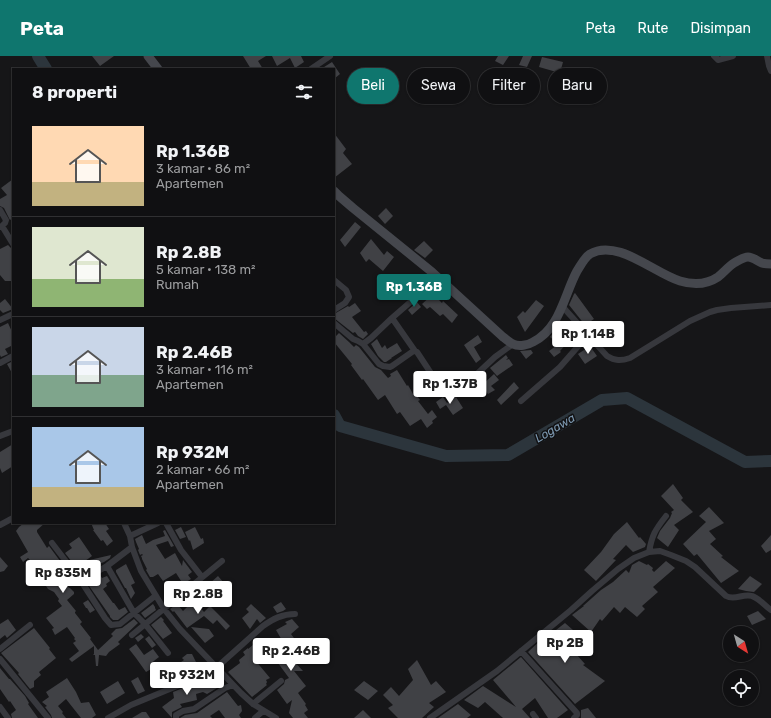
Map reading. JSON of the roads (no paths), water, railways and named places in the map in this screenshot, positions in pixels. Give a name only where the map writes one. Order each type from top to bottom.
[{"type":"main road","points":[[148,56],[157,68]]},
{"type":"main road","points":[[335,191],[353,208],[438,278],[513,344],[527,345],[535,341],[549,330],[562,306],[572,280],[582,262],[590,254],[596,251],[616,251],[679,281],[697,284],[708,282],[739,260],[747,257],[771,264]]},
{"type":"street","points":[[312,68],[330,56]]},
{"type":"street","points":[[714,56],[718,60],[733,56]]},
{"type":"street","points":[[767,56],[771,71]]},
{"type":"street","points":[[0,210],[6,220],[1,227],[12,243]]},
{"type":"street","points":[[363,344],[438,278]]},
{"type":"street","points":[[335,281],[346,290],[349,297],[345,303],[335,309]]},
{"type":"street","points":[[562,306],[609,357],[619,361],[630,358],[690,321],[710,312],[731,308],[771,305]]},
{"type":"street","points":[[0,320],[12,314]]},
{"type":"street","points":[[392,318],[415,351],[418,353],[443,392],[448,394],[456,390],[513,344]]},
{"type":"street","points":[[335,324],[352,339],[363,344],[379,364],[392,366],[415,351]]},
{"type":"street","points":[[521,401],[560,367],[588,335]]},
{"type":"street","points":[[0,363],[12,357]]},
{"type":"street","points":[[0,436],[12,431]]},
{"type":"street","points":[[649,552],[654,532],[666,516]]},
{"type":"street","points":[[0,525],[12,519]]},
{"type":"street","points":[[124,524],[130,536],[132,547],[141,571],[164,609],[180,629],[233,685],[253,704],[276,718]]},
{"type":"street","points":[[130,536],[156,524]]},
{"type":"street","points":[[167,524],[181,550],[202,578]]},
{"type":"street","points":[[52,543],[111,625],[120,624],[155,596]]},
{"type":"street","points":[[80,581],[107,566],[132,547]]},
{"type":"street","points":[[430,718],[497,671],[618,569],[634,558],[649,552],[660,551],[686,561],[726,596],[734,598],[753,596],[771,610]]},
{"type":"street","points":[[132,635],[222,562]]},
{"type":"street","points":[[107,566],[134,613],[168,652]]},
{"type":"street","points":[[108,718],[131,705],[206,674],[216,668],[263,626],[280,616],[295,614]]},
{"type":"street","points":[[0,649],[30,625]]},
{"type":"street","points":[[521,651],[577,713],[574,718]]},
{"type":"street","points":[[0,659],[47,718]]},
{"type":"street","points":[[253,704],[281,681]]},
{"type":"street","points":[[176,718],[176,716],[183,711],[194,709],[225,688],[233,685]]},
{"type":"street","points":[[0,707],[8,718]]},
{"type":"street","points":[[255,718],[263,711]]},
{"type":"waterway","name":"Logawa","points":[[38,56],[45,68]]},
{"type":"waterway","name":"Logawa","points":[[335,417],[340,426],[446,456],[508,455],[602,400],[627,398],[745,462],[771,461]]}]
